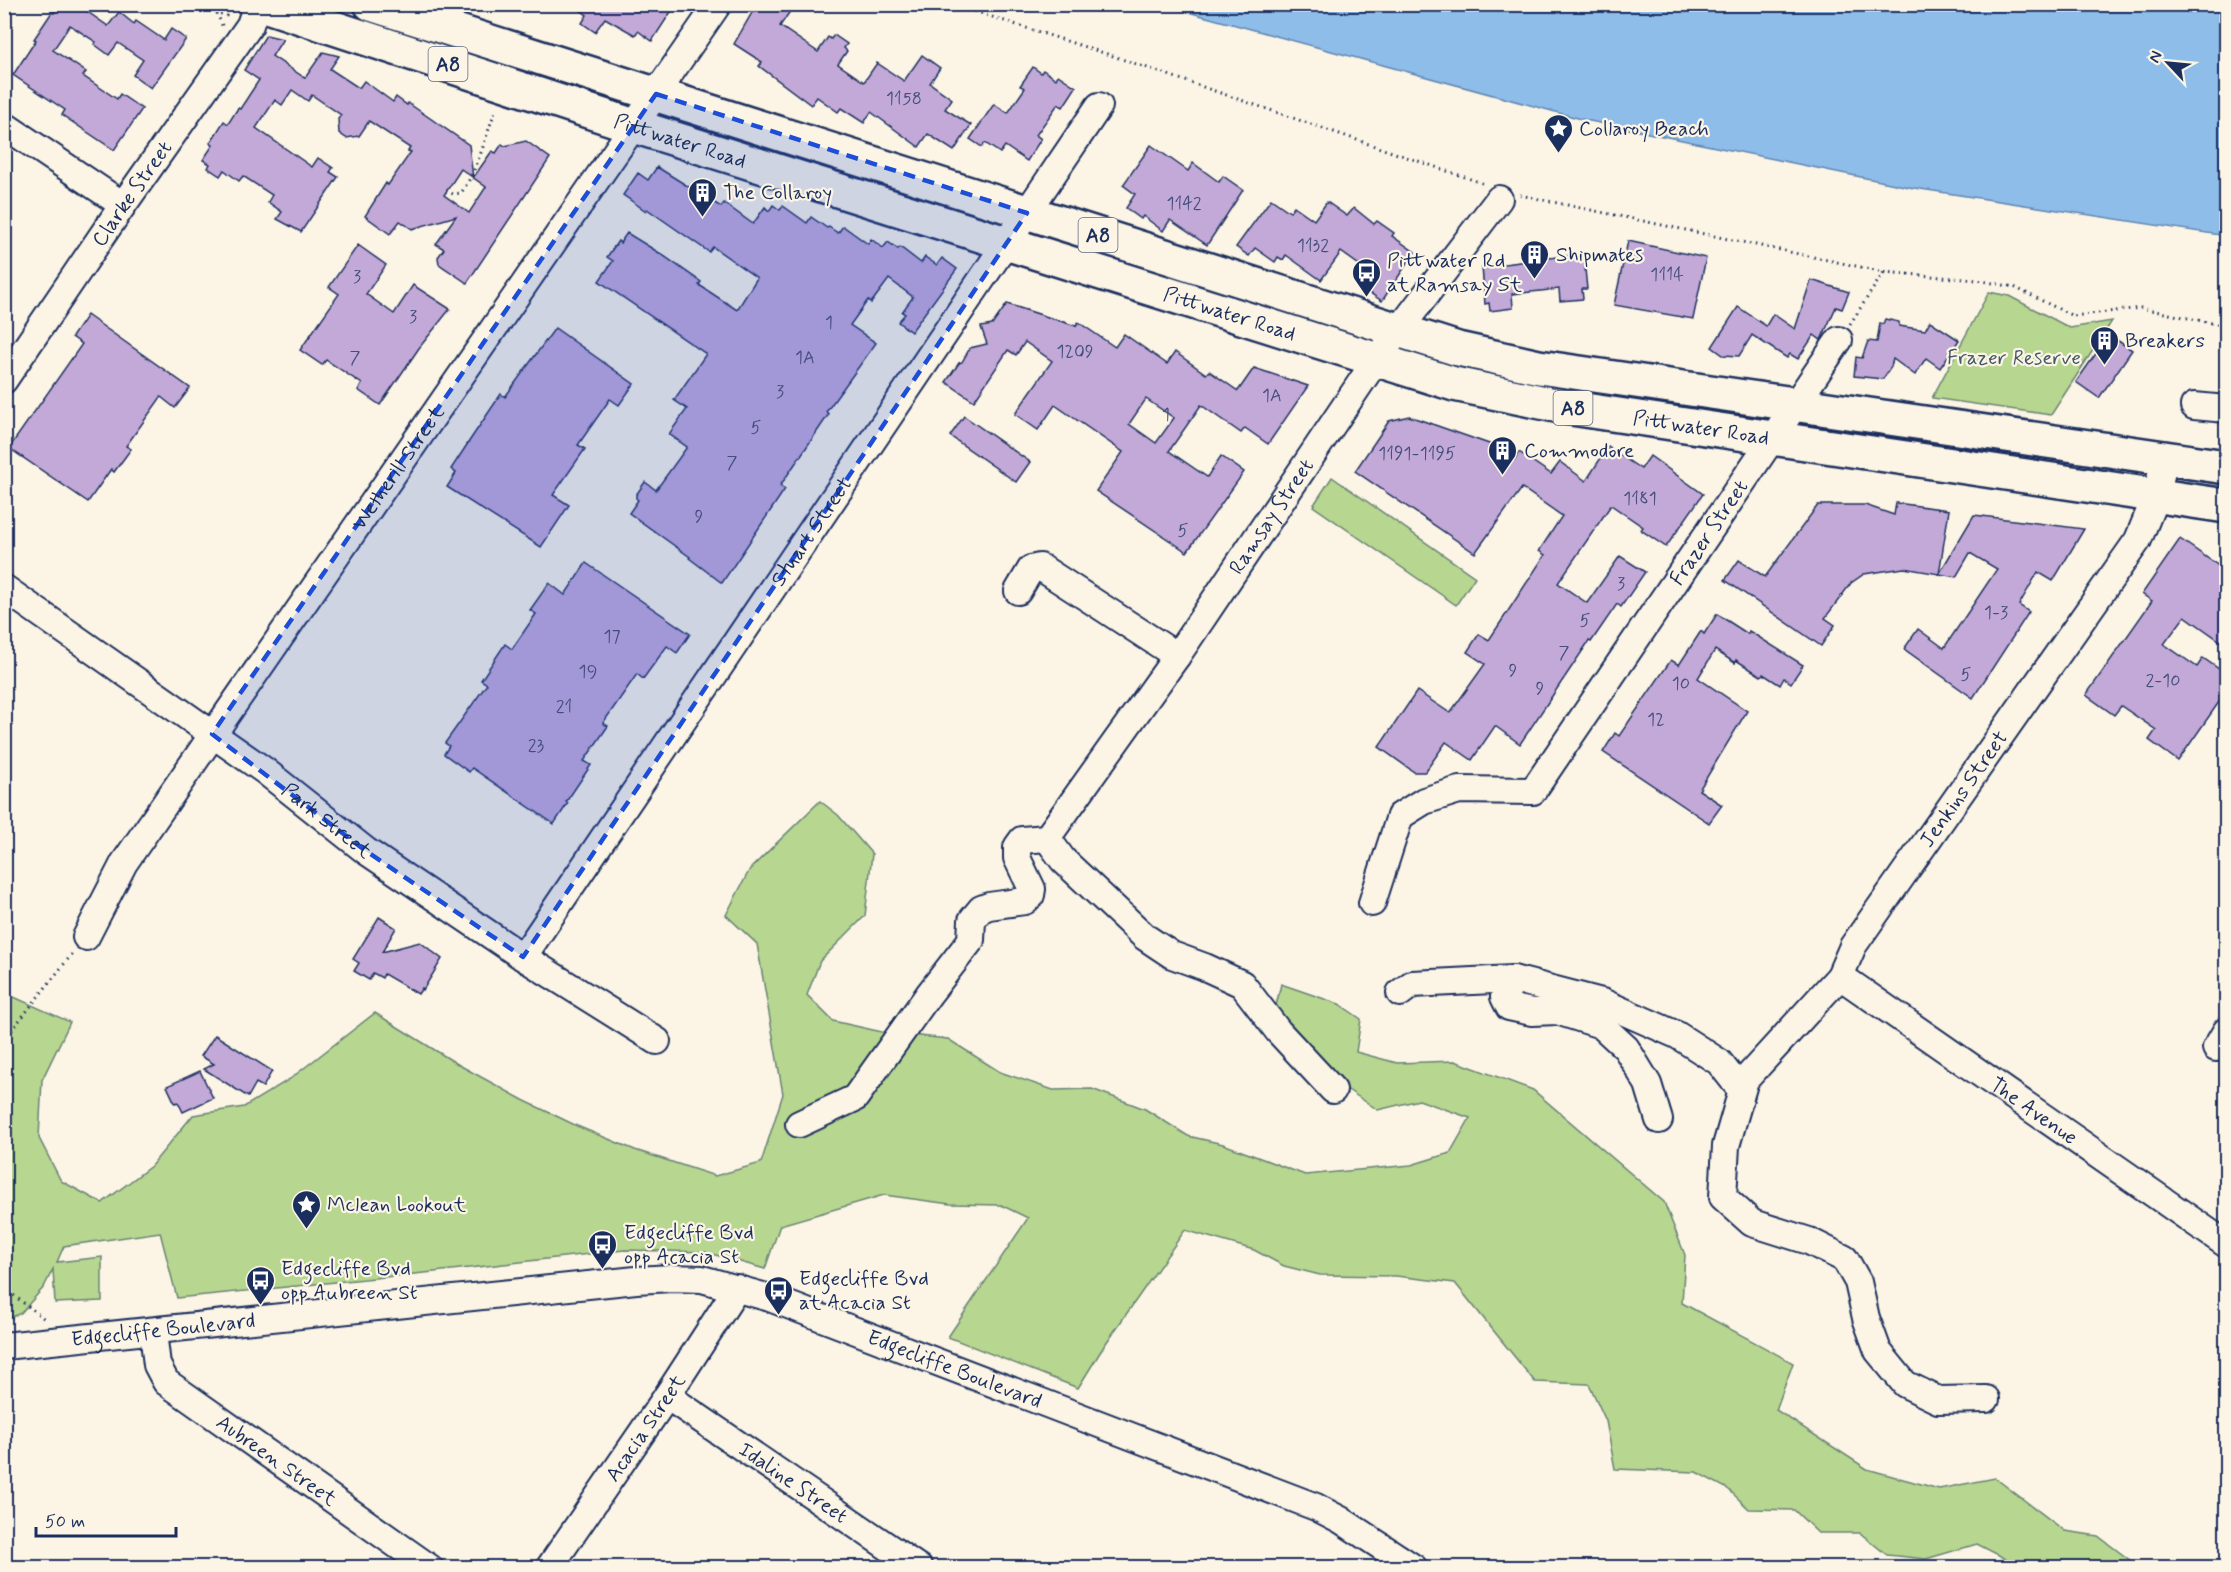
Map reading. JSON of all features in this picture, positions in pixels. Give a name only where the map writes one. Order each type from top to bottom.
[{"type":"highway","name":"Pittwater Road","points":[[259,4],[634,126],[1454,384],[1565,407],[2226,506]]},
{"type":"highway","name":"Pittwater Road","points":[[371,4],[1458,349],[1539,367],[2226,467]]},
{"type":"street","name":"Clarke Street","points":[[4,380],[123,205],[250,25],[259,4]]},
{"type":"street","name":"Wetherill Street","points":[[86,937],[124,863],[718,4]]},
{"type":"street","name":"Stuart Street","points":[[523,957],[1099,105]]},
{"type":"street","points":[[4,125],[123,205]]},
{"type":"street","name":"Ramsay Street","points":[[1047,838],[1177,656],[1397,330],[1499,199]]},
{"type":"street","name":"Frazer Street","points":[[1372,903],[1400,816],[1424,801],[1459,790],[1533,791],[1839,340]]},
{"type":"street","points":[[2194,406],[2226,409]]},
{"type":"street","name":"Jenkins Street","points":[[1986,1399],[1938,1400],[1905,1384],[1878,1352],[1866,1318],[1858,1282],[1845,1259],[1809,1241],[1752,1223],[1723,1197],[1726,1146],[1744,1080],[1840,976],[1853,946],[2138,540],[2156,496],[2165,459]]},
{"type":"street","points":[[1018,591],[1030,569],[1040,567],[1177,656]]},
{"type":"street","name":"Park Street","points":[[4,588],[265,771],[366,851],[523,957],[657,1041]]},
{"type":"street","points":[[799,1124],[855,1098],[929,994],[971,940],[972,920],[981,909],[1025,901],[1031,895],[1032,889],[1017,858],[1017,847],[1022,840],[1047,838],[1063,860],[1145,937],[1172,955],[1242,984],[1278,1031],[1333,1090]]},
{"type":"street","name":"The Avenue","points":[[1840,976],[2226,1244]]},
{"type":"street","points":[[1400,993],[1412,984],[1513,979],[1602,1002],[1677,1035],[1719,1062],[1740,1095]]},
{"type":"street","points":[[1513,979],[1504,997],[1509,1007],[1532,1012],[1557,1011],[1601,1025],[1626,1048],[1648,1084],[1659,1120]]},
{"type":"street","name":"Edgecliffe Boulevard","points":[[4,1346],[636,1280],[702,1279],[770,1298],[1316,1507],[1341,1520],[1414,1568]]},
{"type":"street","name":"Acacia Street","points":[[549,1568],[737,1288]]},
{"type":"street","name":"Aubreen Street","points":[[153,1332],[157,1365],[166,1382],[430,1568]]},
{"type":"street","name":"Idaline Street","points":[[667,1395],[919,1568]]},
{"type":"path","points":[[952,4],[1110,55],[1495,188],[1499,199],[1516,194],[1884,272],[1977,280],[2014,287],[2073,316],[2141,308],[2226,326]]},
{"type":"path","points":[[217,12],[224,29]]},
{"type":"path","points":[[446,191],[453,194],[461,193],[465,187],[480,155],[495,111]]},
{"type":"path","points":[[1839,340],[1884,272]]},
{"type":"path","points":[[4,1040],[51,978],[86,937]]},
{"type":"path","points":[[4,1288],[70,1339]]},
{"type":"highlighted area","points":[[656,94],[1027,213],[523,957],[366,851],[212,734]]},
{"type":"green space","name":"Frazer Reserve","points":[[1989,292],[2009,296],[2070,328],[2112,321],[2051,415],[1932,398]]},
{"type":"green space","points":[[1332,477],[1475,577],[1456,605],[1313,506]]},
{"type":"green space","points":[[820,801],[838,815],[872,854],[865,916],[820,961],[807,995],[833,1021],[882,1032],[948,1039],[1000,1072],[1053,1090],[1092,1089],[1145,1109],[1188,1136],[1223,1144],[1305,1175],[1411,1165],[1450,1153],[1470,1118],[1419,1100],[1378,1110],[1342,1086],[1275,1010],[1281,984],[1339,1004],[1361,1019],[1356,1052],[1397,1063],[1455,1061],[1533,1090],[1664,1202],[1685,1255],[1682,1303],[1793,1363],[1776,1410],[1867,1469],[1939,1489],[1995,1478],[2065,1531],[2098,1536],[2139,1567],[2022,1567],[1977,1544],[1926,1559],[1887,1555],[1860,1533],[1818,1533],[1794,1510],[1749,1509],[1728,1489],[1696,1472],[1615,1469],[1606,1421],[1589,1384],[1535,1382],[1455,1283],[1396,1276],[1320,1275],[1284,1266],[1254,1250],[1185,1230],[1104,1346],[1078,1388],[948,1337],[1028,1218],[1001,1205],[950,1204],[884,1195],[780,1225],[765,1269],[705,1252],[624,1250],[177,1298],[160,1232],[64,1246],[57,1262],[102,1257],[102,1301],[55,1303],[53,1269],[44,1287],[21,1313],[5,1320],[4,999],[14,997],[70,1022],[42,1080],[39,1138],[61,1181],[102,1203],[151,1166],[193,1115],[244,1107],[290,1079],[375,1013],[459,1065],[523,1100],[635,1150],[715,1176],[761,1163],[783,1094],[757,944],[726,915],[750,869]]},
{"type":"water","points":[[1162,5],[2226,5],[2226,236],[1914,188],[1585,120]]},
{"type":"building","points":[[60,4],[76,4],[108,26],[119,12],[134,24],[136,21],[164,40],[171,29],[186,39],[151,88],[133,75],[143,60],[118,43],[109,55],[94,44],[96,42],[70,25],[53,50],[86,72],[83,76],[117,99],[120,94],[142,109],[114,150],[62,115],[65,110],[13,75],[36,40],[34,39]]},
{"type":"building","points":[[572,4],[627,4],[636,11],[641,4],[676,4],[652,41],[638,31],[635,35],[605,18],[595,32],[582,23],[587,15]]},
{"type":"building","points":[[757,4],[795,4],[780,26],[818,52],[828,37],[831,39],[834,35],[847,44],[844,48],[847,51],[838,64],[864,82],[877,63],[904,81],[922,55],[940,68],[930,83],[952,99],[945,109],[971,125],[954,151],[928,134],[919,147],[871,112],[864,123],[841,108],[838,112],[817,97],[811,105],[759,66],[762,62],[734,44]]},
{"type":"building","points":[[266,35],[283,39],[272,56],[305,78],[323,52],[339,56],[330,69],[359,88],[364,81],[393,102],[396,97],[407,105],[408,103],[469,145],[473,178],[492,151],[496,153],[502,144],[505,146],[526,141],[550,158],[467,283],[439,264],[438,257],[444,249],[436,244],[456,216],[412,229],[400,221],[390,234],[365,216],[386,183],[388,185],[411,152],[408,151],[410,148],[369,121],[359,136],[346,138],[339,133],[338,119],[341,115],[312,95],[308,101],[292,90],[282,105],[275,100],[256,128],[312,167],[318,158],[333,168],[330,172],[338,177],[301,232],[277,219],[282,212],[268,202],[272,195],[243,176],[239,181],[224,170],[220,176],[208,168],[210,164],[203,160],[213,145],[210,143],[224,121],[228,124],[238,108],[240,109],[259,80],[244,70]],"holes":[[[461,169],[486,187],[469,213],[444,195]]]},
{"type":"building","points":[[1033,67],[1041,73],[1043,70],[1056,79],[1058,75],[1076,87],[1063,107],[1058,104],[1036,135],[1041,139],[1027,161],[1005,146],[1000,153],[985,143],[982,147],[970,139],[994,104],[1008,113],[1025,88],[1020,86]]},
{"type":"building","points":[[1151,145],[1188,171],[1193,163],[1219,182],[1223,176],[1243,190],[1207,245],[1170,220],[1163,231],[1143,216],[1141,219],[1126,208],[1135,194],[1123,185]]},
{"type":"building","points":[[657,167],[721,207],[724,203],[753,224],[765,207],[769,211],[773,205],[780,210],[783,206],[807,223],[811,217],[838,233],[843,226],[868,244],[871,239],[883,248],[888,242],[898,249],[900,247],[921,263],[925,257],[937,265],[942,258],[957,269],[911,332],[898,322],[905,314],[902,312],[913,297],[889,279],[871,303],[868,300],[850,325],[876,343],[826,412],[829,414],[780,486],[785,489],[722,583],[629,513],[638,500],[636,495],[645,482],[656,490],[687,447],[669,434],[687,409],[674,400],[706,354],[599,281],[613,261],[607,257],[627,233],[701,282],[699,285],[737,310],[757,278],[713,247],[709,252],[623,195],[638,173],[648,180]]},
{"type":"building","points":[[1271,199],[1290,212],[1294,206],[1314,220],[1327,202],[1347,216],[1354,208],[1374,224],[1377,221],[1394,233],[1392,236],[1415,252],[1382,301],[1364,289],[1373,275],[1341,252],[1321,280],[1286,255],[1283,260],[1278,257],[1275,262],[1255,248],[1249,256],[1236,247]]},
{"type":"building","points":[[1628,241],[1706,258],[1693,319],[1614,305]]},
{"type":"building","points":[[358,245],[386,265],[366,294],[394,314],[413,285],[450,309],[419,348],[380,405],[358,390],[362,384],[326,360],[322,365],[300,350],[339,294],[329,287]]},
{"type":"building","name":"Shipmates","points":[[1580,254],[1584,259],[1587,289],[1582,289],[1583,299],[1560,301],[1559,289],[1512,294],[1513,308],[1490,311],[1489,303],[1485,304],[1482,267]]},
{"type":"building","points":[[1811,280],[1849,292],[1842,309],[1836,307],[1821,340],[1814,335],[1798,359],[1790,354],[1787,358],[1752,335],[1739,356],[1723,355],[1712,347],[1738,307],[1766,326],[1773,314],[1795,329]]},
{"type":"building","points":[[1007,304],[1076,326],[1078,322],[1115,347],[1124,334],[1167,364],[1175,352],[1206,374],[1209,371],[1238,391],[1254,368],[1308,386],[1268,444],[1245,428],[1241,433],[1201,405],[1169,451],[1207,477],[1221,456],[1244,472],[1187,552],[1096,491],[1123,452],[1055,405],[1038,430],[1015,414],[1052,361],[1025,342],[1016,355],[1008,350],[974,401],[946,382],[970,348],[987,344],[981,327],[992,325]],"holes":[[[1146,399],[1174,418],[1156,443],[1129,424]]]},
{"type":"building","points":[[87,315],[190,388],[175,408],[161,397],[126,446],[131,449],[114,472],[111,469],[88,502],[9,448],[82,344],[72,337]]},
{"type":"building","points":[[1885,319],[1899,322],[1899,326],[1925,330],[1930,321],[1959,340],[1940,368],[1926,358],[1915,375],[1893,359],[1883,379],[1854,376],[1856,357],[1862,358],[1868,341],[1877,342],[1880,323],[1883,324]]},
{"type":"building","points":[[555,328],[634,384],[619,405],[610,399],[578,445],[585,449],[553,495],[569,505],[541,547],[447,487],[456,473],[451,469],[501,394],[505,397]]},
{"type":"building","name":"Breakers","points":[[2109,335],[2132,350],[2099,398],[2076,382]]},
{"type":"building","points":[[964,416],[1030,462],[1016,482],[950,436]]},
{"type":"building","points":[[1409,416],[1492,445],[1514,460],[1519,452],[1551,474],[1560,462],[1586,481],[1608,447],[1641,469],[1650,456],[1703,494],[1666,547],[1641,530],[1643,527],[1611,505],[1558,583],[1587,603],[1620,556],[1645,572],[1621,607],[1617,604],[1591,642],[1589,641],[1520,744],[1495,726],[1472,760],[1446,742],[1425,772],[1414,772],[1379,747],[1417,691],[1450,713],[1485,664],[1467,652],[1479,634],[1489,640],[1545,555],[1539,551],[1562,516],[1522,488],[1475,553],[1355,471],[1389,421]]},
{"type":"building","points":[[1896,503],[1949,510],[1939,574],[1904,568],[1864,574],[1851,583],[1825,618],[1835,625],[1821,646],[1725,580],[1739,560],[1765,577],[1818,505],[1865,505],[1894,515]]},
{"type":"building","points":[[1974,515],[2084,529],[2053,581],[2038,572],[2019,605],[2029,612],[1973,698],[1904,649],[1918,629],[1944,648],[1997,569],[1970,553],[1956,577],[1939,574]]},
{"type":"building","points":[[2180,539],[2226,571],[2226,645],[2185,616],[2164,644],[2197,667],[2203,658],[2226,674],[2226,692],[2178,761],[2149,740],[2156,730],[2121,706],[2114,715],[2086,695],[2152,601],[2142,594]]},
{"type":"building","points":[[586,563],[690,634],[677,653],[667,646],[643,679],[637,674],[603,723],[608,726],[584,761],[591,765],[554,824],[472,768],[469,772],[444,754],[449,746],[445,743],[487,684],[481,680],[505,644],[512,649],[536,614],[530,610],[549,583],[565,595]]},
{"type":"building","points":[[1717,614],[1803,665],[1791,683],[1784,678],[1780,685],[1736,660],[1735,663],[1715,650],[1698,678],[1747,711],[1699,790],[1722,805],[1709,823],[1603,752],[1615,733],[1619,736],[1671,660],[1679,665],[1701,631],[1704,634]]},
{"type":"building","points":[[379,917],[396,928],[382,952],[420,942],[442,959],[423,990],[422,988],[418,994],[384,974],[382,978],[373,973],[369,980],[354,971],[359,963],[353,959]]},
{"type":"building","points":[[215,1035],[272,1071],[263,1087],[256,1083],[248,1097],[204,1069],[214,1064],[201,1056]]},
{"type":"building","points":[[200,1071],[213,1098],[183,1112],[178,1102],[175,1103],[167,1086]]},
{"type":"place","name":"Collaroy Beach","points":[[1558,154]]},
{"type":"place","name":"The Collaroy","points":[[702,218]]},
{"type":"place","name":"Shipmates","points":[[1535,280]]},
{"type":"place","name":"Pittwater Rd at Ramsay St","points":[[1366,298]]},
{"type":"place","name":"Breakers","points":[[2104,366]]},
{"type":"place","name":"Commodore","points":[[1503,476]]},
{"type":"place","name":"Mclean Lookout","points":[[306,1230]]},
{"type":"place","name":"Edgecliffe Bvd opp Acacia St","points":[[603,1270]]},
{"type":"place","name":"Edgecliffe Bvd opp Aubreen St","points":[[260,1306]]},
{"type":"place","name":"Edgecliffe Bvd at Acacia St","points":[[778,1316]]}]
